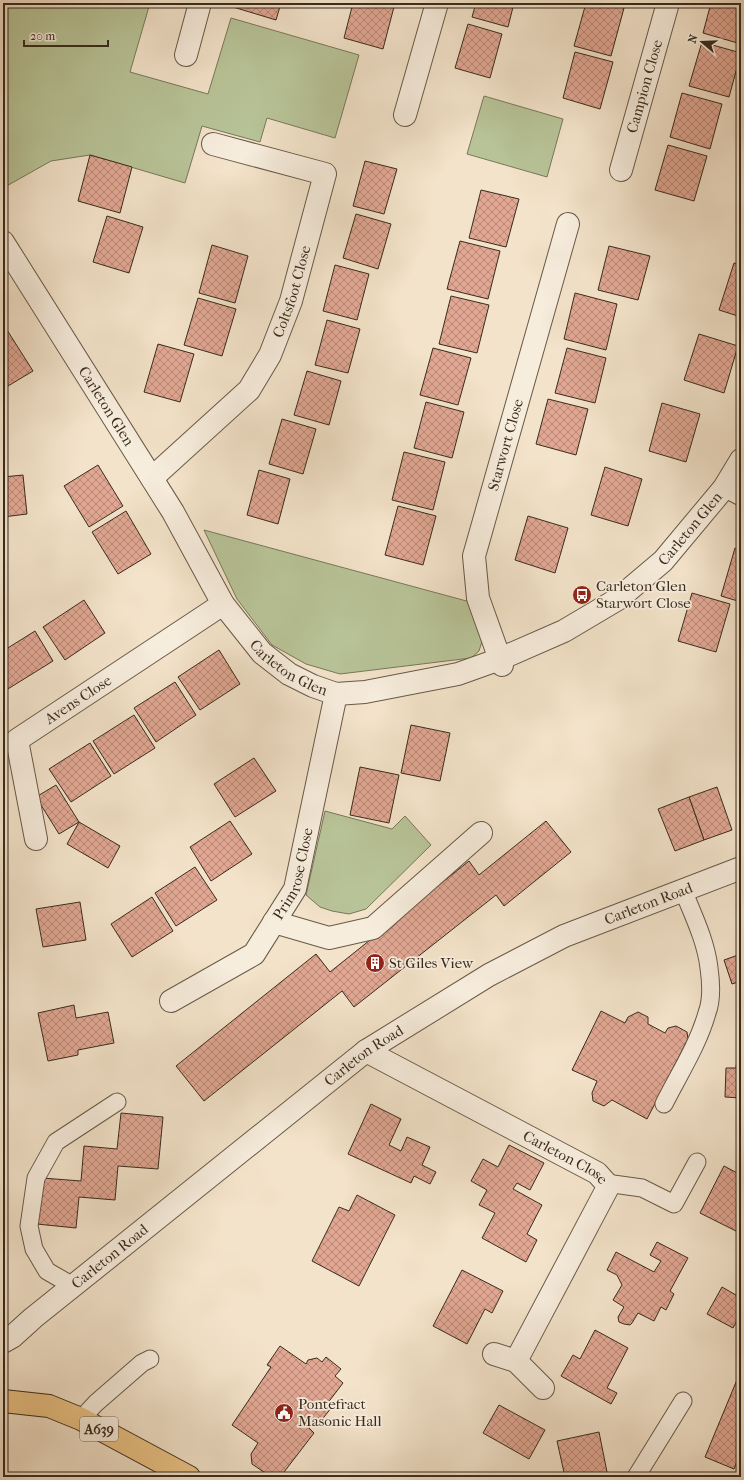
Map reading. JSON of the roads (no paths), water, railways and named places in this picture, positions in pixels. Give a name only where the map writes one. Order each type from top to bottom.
[{"type":"highway","name":"A639","points":[[3,1401],[49,1406],[80,1419],[189,1477]]},
{"type":"street","points":[[186,55],[200,3]]},
{"type":"street","points":[[405,115],[437,3]]},
{"type":"street","name":"Campion Close","points":[[621,170],[668,3]]},
{"type":"street","name":"Coltsfoot Close","points":[[152,478],[249,390],[270,355],[291,301],[325,174],[213,144]]},
{"type":"street","name":"Starwort Close","points":[[501,662],[478,598],[474,556],[568,224]]},
{"type":"street","name":"Carleton Glen","points":[[3,242],[173,512],[223,604],[262,653],[289,674],[313,686],[336,694],[365,692],[458,674],[501,662],[564,631],[618,599],[663,561],[732,492],[741,460]]},
{"type":"street","name":"Avens Close","points":[[36,839],[17,740],[223,604]]},
{"type":"street","name":"Primrose Close","points":[[172,1001],[254,954],[295,889],[336,694]]},
{"type":"street","points":[[274,922],[329,938],[373,928],[481,833]]},
{"type":"street","name":"Carleton Road","points":[[3,1342],[12,1337],[32,1318],[366,1051],[489,975],[564,936],[741,868]]},
{"type":"street","name":"Carleton Close","points":[[366,1051],[597,1173],[606,1183],[607,1189],[516,1362]]},
{"type":"street","name":"Carleton Road","points":[[3,1348],[32,1318]]},
{"type":"street","points":[[494,1354],[516,1362],[543,1388]]},
{"type":"lane","points":[[664,1104],[699,1036],[708,1012],[710,989],[709,968],[701,936],[683,890]]},
{"type":"lane","points":[[73,1286],[47,1271],[34,1249],[29,1226],[36,1178],[56,1142],[117,1102]]},
{"type":"lane","points":[[606,1183],[642,1188],[674,1204],[697,1162]]},
{"type":"lane","points":[[80,1419],[142,1363],[150,1359]]},
{"type":"lane","points":[[636,1477],[683,1401]]},
{"type":"place","name":"Carleton Glen Starwort Close","points":[[582,595]]},
{"type":"place","name":"St Giles View","points":[[375,963]]},
{"type":"place","name":"Pontefract Masonic Hall","points":[[284,1413]]}]
